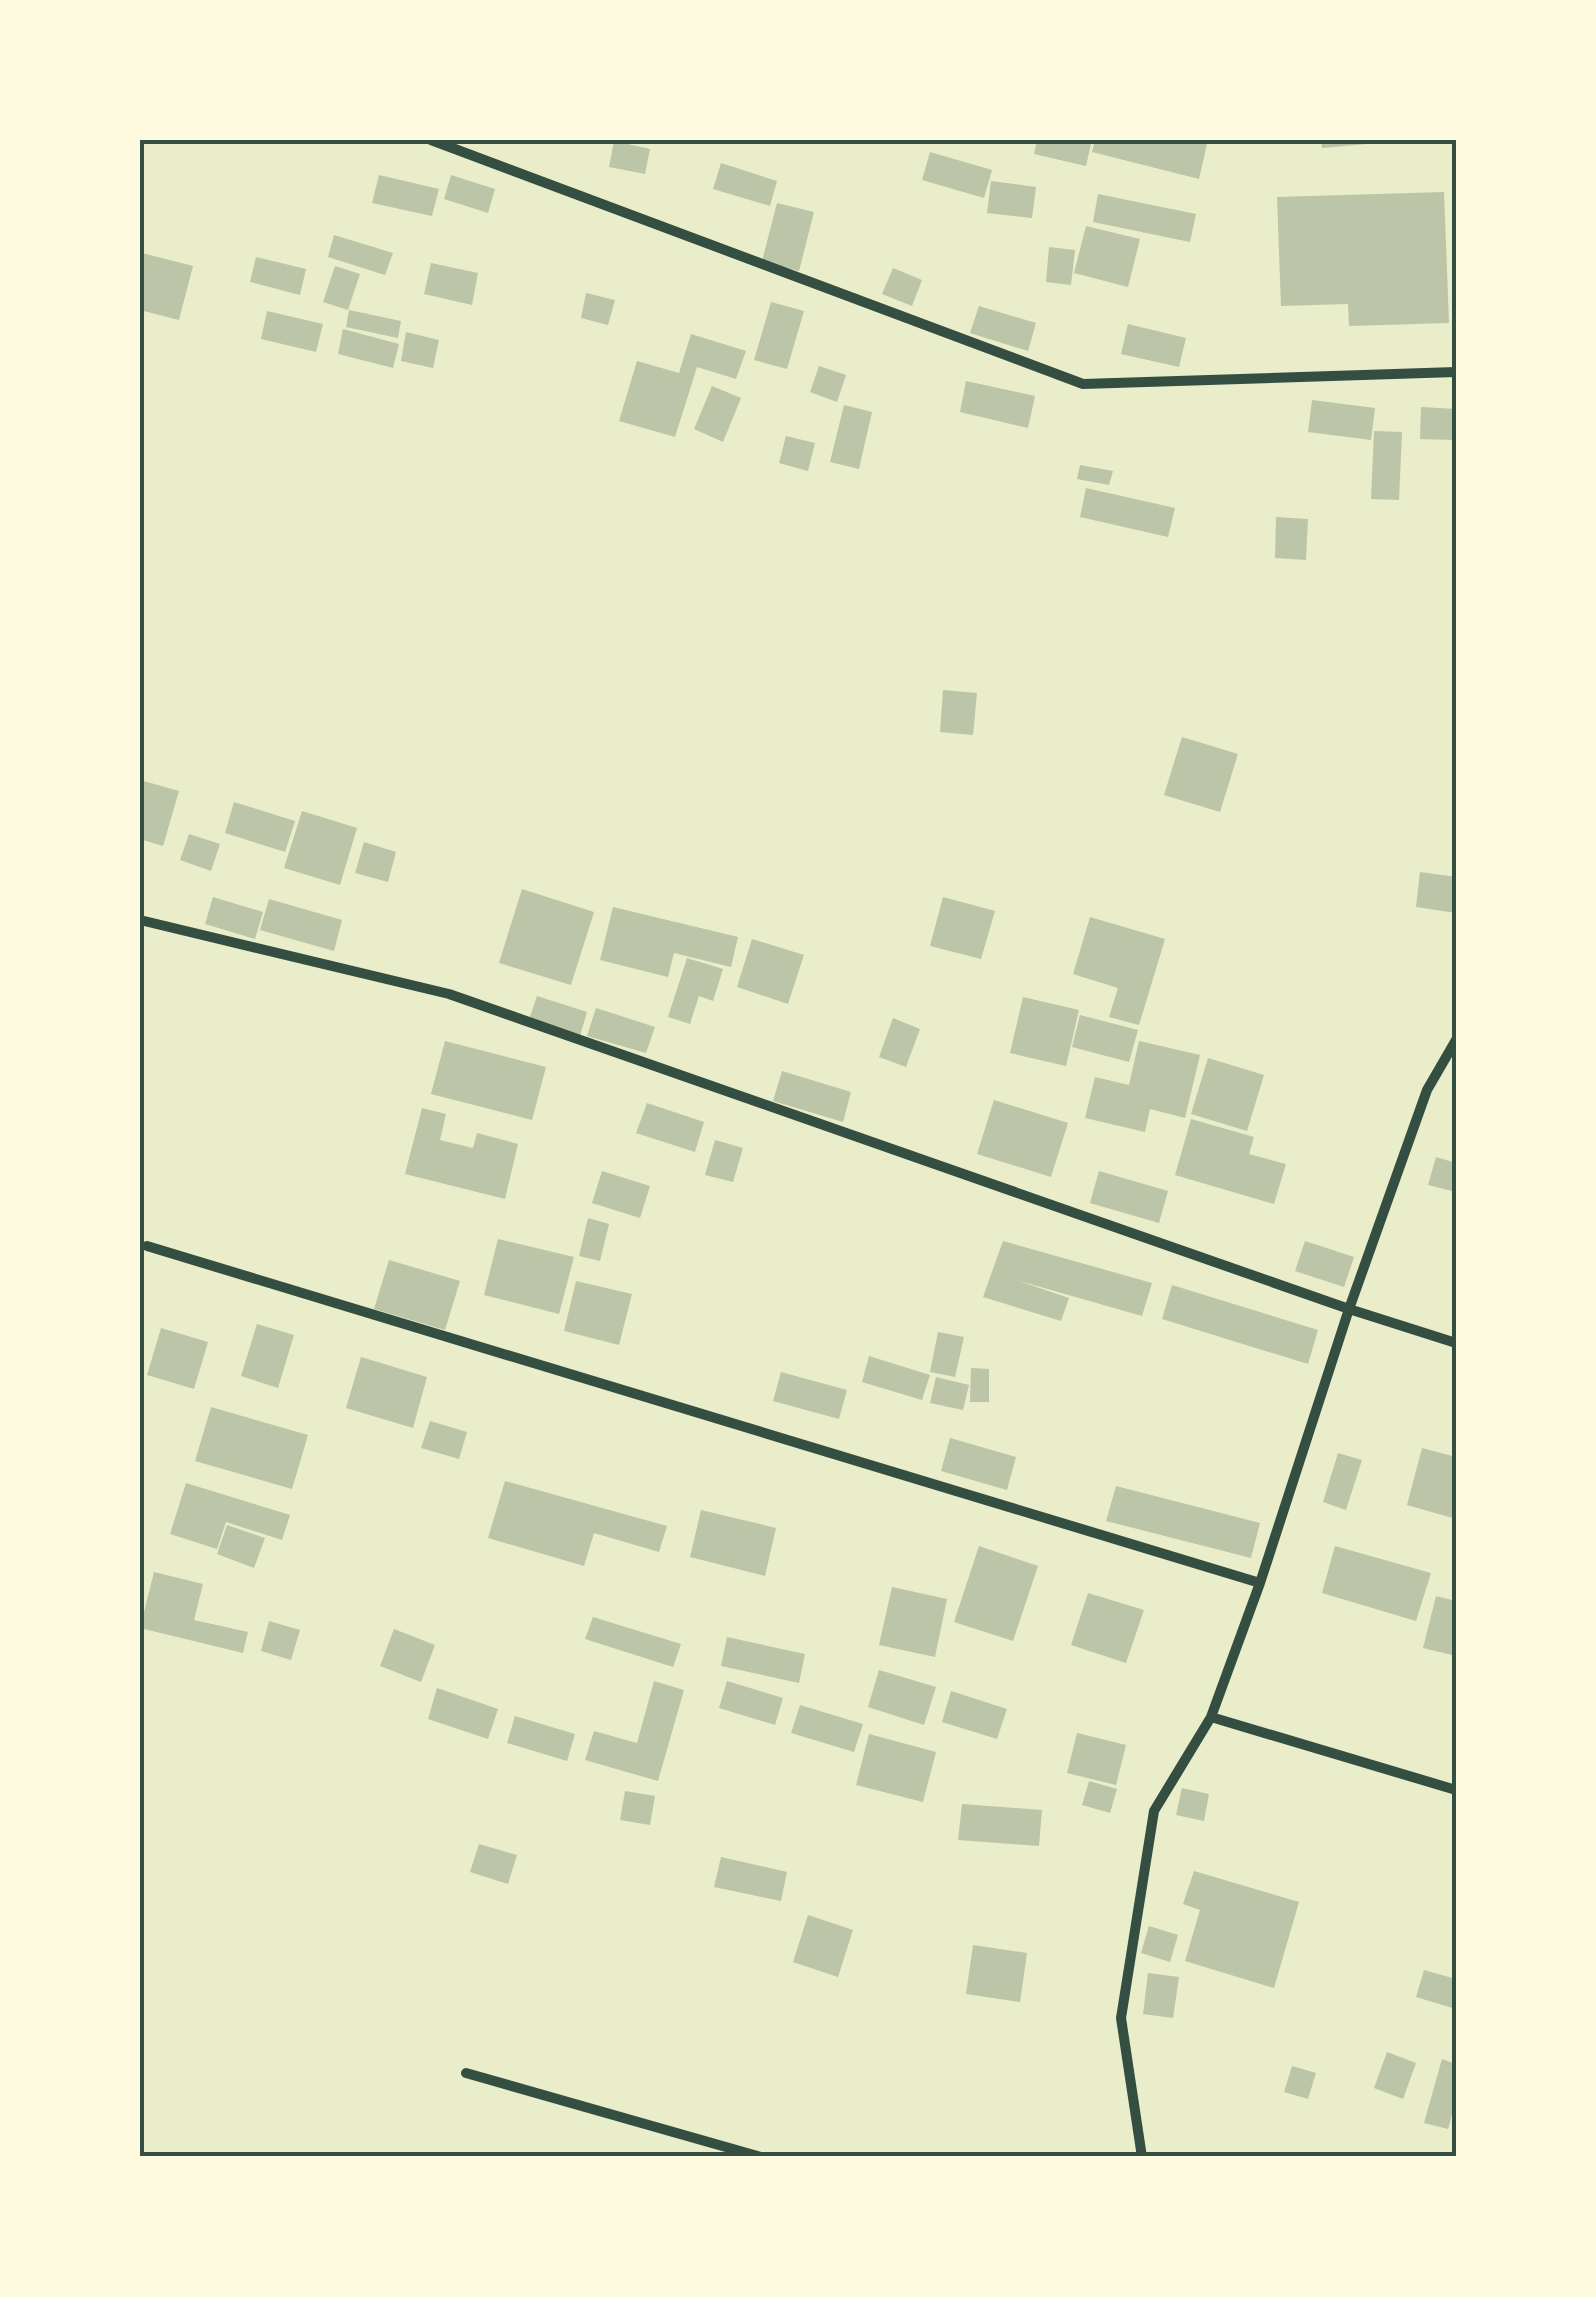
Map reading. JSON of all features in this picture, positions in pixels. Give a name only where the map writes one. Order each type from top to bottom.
[{"type":"street","points":[[432,140],[1083,384],[1456,372]]},
{"type":"street","points":[[140,920],[449,994],[1456,1343]]},
{"type":"street","points":[[1142,2157],[1120,2018],[1154,1811],[1211,1718],[1427,1090],[1456,1040]]},
{"type":"street","points":[[147,1246],[1260,1583]]},
{"type":"street","points":[[1211,1718],[1456,1790]]},
{"type":"street","points":[[466,2073],[761,2157]]},
{"type":"building","points":[[1037,140],[1092,140],[1086,166],[1034,154]]},
{"type":"building","points":[[1095,140],[1208,140],[1199,179],[1092,152]]},
{"type":"building","points":[[1321,140],[1379,140],[1379,143],[1322,148]]},
{"type":"building","points":[[614,141],[650,149],[645,174],[609,167]]},
{"type":"building","points":[[930,152],[992,170],[984,198],[922,180]]},
{"type":"building","points":[[721,163],[777,181],[770,206],[713,189]]},
{"type":"building","points":[[379,175],[439,189],[432,216],[372,203]]},
{"type":"building","points":[[451,175],[495,189],[488,213],[444,199]]},
{"type":"building","points":[[991,181],[1036,187],[1032,218],[987,213]]},
{"type":"building","points":[[1444,192],[1449,323],[1349,326],[1348,304],[1281,306],[1277,197]]},
{"type":"building","points":[[1098,194],[1196,214],[1190,242],[1093,222]]},
{"type":"building","points":[[777,203],[814,212],[799,271],[762,261]]},
{"type":"building","points":[[1086,226],[1140,239],[1128,287],[1074,273]]},
{"type":"building","points":[[334,235],[393,253],[385,275],[328,257]]},
{"type":"building","points":[[1049,247],[1075,250],[1071,285],[1046,282]]},
{"type":"building","points":[[142,253],[193,266],[179,320],[140,310]]},
{"type":"building","points":[[256,257],[306,269],[300,295],[250,282]]},
{"type":"building","points":[[431,263],[478,273],[472,305],[424,294]]},
{"type":"building","points":[[335,266],[360,274],[348,310],[323,302]]},
{"type":"building","points":[[893,268],[922,280],[912,306],[882,294]]},
{"type":"building","points":[[586,293],[615,300],[608,325],[581,318]]},
{"type":"building","points":[[771,302],[804,311],[787,369],[754,360]]},
{"type":"building","points":[[979,306],[1036,323],[1028,351],[970,333]]},
{"type":"building","points":[[349,310],[401,321],[398,338],[346,327]]},
{"type":"building","points":[[267,311],[323,324],[316,352],[261,339]]},
{"type":"building","points":[[1128,324],[1186,338],[1179,367],[1121,354]]},
{"type":"building","points":[[343,329],[399,344],[393,368],[338,354]]},
{"type":"building","points":[[406,332],[439,340],[433,368],[401,361]]},
{"type":"building","points":[[691,334],[746,351],[736,379],[697,367],[675,437],[619,421],[637,361],[679,373]]},
{"type":"building","points":[[819,366],[846,375],[837,402],[810,392]]},
{"type":"building","points":[[966,381],[1035,396],[1028,428],[960,412]]},
{"type":"building","points":[[712,386],[741,398],[723,442],[694,429]]},
{"type":"building","points":[[1312,400],[1375,408],[1371,440],[1308,432]]},
{"type":"building","points":[[844,405],[872,412],[859,469],[830,462]]},
{"type":"building","points":[[1421,407],[1456,409],[1456,440],[1420,439]]},
{"type":"building","points":[[1374,431],[1402,432],[1399,500],[1371,499]]},
{"type":"building","points":[[786,436],[815,443],[808,471],[779,463]]},
{"type":"building","points":[[1080,465],[1113,471],[1109,485],[1077,479]]},
{"type":"building","points":[[1086,488],[1175,508],[1168,537],[1080,517]]},
{"type":"building","points":[[1276,517],[1308,519],[1306,560],[1275,558]]},
{"type":"building","points":[[943,690],[977,693],[973,735],[940,732]]},
{"type":"building","points":[[1182,737],[1238,754],[1220,812],[1164,795]]},
{"type":"building","points":[[140,780],[179,791],[163,846],[140,839]]},
{"type":"building","points":[[234,802],[295,821],[285,852],[225,833]]},
{"type":"building","points":[[302,811],[357,828],[340,885],[284,868]]},
{"type":"building","points":[[189,834],[220,844],[211,871],[180,860]]},
{"type":"building","points":[[364,842],[396,852],[388,882],[355,873]]},
{"type":"building","points":[[1420,872],[1456,877],[1456,913],[1416,907]]},
{"type":"building","points":[[522,889],[594,912],[571,985],[499,963]]},
{"type":"building","points":[[213,897],[263,912],[255,939],[205,924]]},
{"type":"building","points":[[943,897],[995,911],[981,959],[930,946]]},
{"type":"building","points":[[269,899],[342,920],[334,951],[260,930]]},
{"type":"building","points":[[613,907],[738,937],[731,967],[674,953],[668,977],[600,960]]},
{"type":"building","points":[[1090,917],[1165,939],[1139,1025],[1109,1017],[1118,988],[1073,974]]},
{"type":"building","points":[[752,939],[804,955],[788,1004],[737,987]]},
{"type":"building","points":[[687,958],[723,969],[713,1001],[699,996],[690,1024],[668,1017]]},
{"type":"building","points":[[537,996],[587,1012],[580,1036],[529,1020]]},
{"type":"building","points":[[1023,997],[1079,1010],[1066,1066],[1010,1053]]},
{"type":"building","points":[[596,1008],[655,1027],[646,1053],[587,1036]]},
{"type":"building","points":[[1080,1015],[1138,1030],[1129,1062],[1072,1047]]},
{"type":"building","points":[[893,1018],[920,1029],[906,1067],[879,1057]]},
{"type":"building","points":[[445,1041],[546,1067],[532,1120],[431,1094]]},
{"type":"building","points":[[1139,1041],[1200,1055],[1185,1118],[1150,1109],[1145,1132],[1085,1118],[1095,1077],[1129,1085]]},
{"type":"building","points":[[1208,1058],[1264,1075],[1247,1131],[1191,1114]]},
{"type":"building","points":[[782,1071],[851,1092],[843,1122],[773,1101]]},
{"type":"building","points":[[994,1100],[1068,1123],[1051,1177],[977,1154]]},
{"type":"building","points":[[647,1103],[704,1122],[695,1152],[636,1133]]},
{"type":"building","points":[[422,1108],[446,1114],[440,1140],[473,1148],[477,1133],[518,1144],[505,1199],[405,1174]]},
{"type":"building","points":[[1191,1119],[1254,1137],[1249,1154],[1286,1164],[1274,1204],[1175,1175]]},
{"type":"building","points":[[715,1140],[743,1148],[733,1182],[705,1175]]},
{"type":"building","points":[[1436,1157],[1456,1163],[1456,1192],[1428,1185]]},
{"type":"building","points":[[602,1171],[650,1186],[640,1218],[592,1203]]},
{"type":"building","points":[[1099,1171],[1168,1191],[1159,1223],[1090,1203]]},
{"type":"building","points":[[588,1218],[609,1224],[600,1261],[579,1256]]},
{"type":"building","points":[[498,1239],[574,1257],[559,1314],[484,1295]]},
{"type":"building","points":[[1003,1241],[1152,1283],[1142,1316],[1016,1280],[1069,1298],[1061,1321],[983,1297]]},
{"type":"building","points":[[1305,1241],[1354,1257],[1344,1287],[1295,1271]]},
{"type":"building","points":[[389,1260],[460,1281],[445,1330],[374,1309]]},
{"type":"building","points":[[576,1281],[632,1294],[619,1345],[564,1331]]},
{"type":"building","points":[[1172,1285],[1318,1330],[1308,1364],[1162,1319]]},
{"type":"building","points":[[257,1324],[294,1335],[278,1388],[241,1376]]},
{"type":"building","points":[[161,1328],[208,1342],[194,1389],[147,1375]]},
{"type":"building","points":[[938,1332],[964,1337],[955,1377],[930,1372]]},
{"type":"building","points":[[869,1356],[930,1375],[922,1400],[862,1382]]},
{"type":"building","points":[[361,1357],[427,1377],[413,1428],[346,1408]]},
{"type":"building","points":[[971,1368],[989,1369],[989,1402],[970,1402]]},
{"type":"building","points":[[781,1372],[847,1390],[839,1419],[773,1401]]},
{"type":"building","points":[[936,1377],[969,1385],[963,1410],[930,1403]]},
{"type":"building","points":[[211,1407],[308,1435],[292,1489],[195,1461]]},
{"type":"building","points":[[430,1421],[467,1432],[459,1459],[421,1448]]},
{"type":"building","points":[[950,1438],[1016,1457],[1007,1490],[941,1471]]},
{"type":"building","points":[[1422,1448],[1456,1457],[1456,1519],[1407,1505]]},
{"type":"building","points":[[1338,1453],[1362,1460],[1346,1510],[1323,1502]]},
{"type":"building","points":[[505,1481],[667,1526],[659,1552],[594,1533],[584,1566],[488,1538]]},
{"type":"building","points":[[186,1483],[290,1515],[282,1540],[226,1522],[217,1549],[170,1534]]},
{"type":"building","points":[[1116,1486],[1260,1523],[1251,1558],[1106,1521]]},
{"type":"building","points":[[701,1510],[776,1528],[765,1576],[690,1557]]},
{"type":"building","points":[[227,1525],[265,1538],[254,1568],[217,1554]]},
{"type":"building","points":[[979,1546],[1038,1566],[1013,1641],[954,1622]]},
{"type":"building","points":[[1335,1546],[1431,1573],[1416,1621],[1322,1593]]},
{"type":"building","points":[[154,1572],[203,1584],[194,1620],[248,1632],[243,1653],[140,1628]]},
{"type":"building","points":[[892,1587],[947,1599],[935,1657],[879,1645]]},
{"type":"building","points":[[1088,1593],[1144,1610],[1126,1663],[1071,1645]]},
{"type":"building","points":[[1436,1596],[1456,1601],[1456,1656],[1423,1648]]},
{"type":"building","points":[[593,1617],[681,1644],[673,1667],[585,1639]]},
{"type":"building","points":[[269,1621],[300,1630],[291,1660],[261,1651]]},
{"type":"building","points":[[394,1629],[435,1645],[421,1682],[380,1666]]},
{"type":"building","points":[[727,1637],[805,1654],[799,1683],[721,1666]]},
{"type":"building","points":[[879,1670],[936,1687],[924,1725],[868,1707]]},
{"type":"building","points":[[654,1681],[684,1690],[658,1781],[585,1760],[594,1731],[637,1743]]},
{"type":"building","points":[[727,1681],[783,1698],[775,1725],[719,1708]]},
{"type":"building","points":[[437,1688],[498,1709],[488,1739],[428,1719]]},
{"type":"building","points":[[951,1691],[1007,1709],[997,1739],[942,1722]]},
{"type":"building","points":[[800,1705],[863,1724],[854,1752],[791,1733]]},
{"type":"building","points":[[515,1716],[575,1734],[567,1761],[507,1743]]},
{"type":"building","points":[[1077,1733],[1126,1745],[1116,1785],[1067,1773]]},
{"type":"building","points":[[869,1734],[936,1752],[923,1802],[856,1785]]},
{"type":"building","points":[[1089,1781],[1117,1789],[1110,1813],[1082,1805]]},
{"type":"building","points":[[1182,1788],[1209,1794],[1204,1821],[1176,1815]]},
{"type":"building","points":[[625,1791],[655,1796],[650,1825],[620,1820]]},
{"type":"building","points":[[962,1804],[1042,1810],[1039,1846],[958,1840]]},
{"type":"building","points":[[479,1844],[517,1855],[508,1884],[470,1872]]},
{"type":"building","points":[[721,1857],[787,1872],[781,1901],[714,1887]]},
{"type":"building","points":[[1194,1871],[1299,1902],[1274,1988],[1185,1961],[1200,1910],[1183,1904]]},
{"type":"building","points":[[808,1915],[853,1930],[838,1977],[793,1962]]},
{"type":"building","points":[[1149,1926],[1178,1935],[1170,1962],[1141,1953]]},
{"type":"building","points":[[973,1945],[1027,1953],[1020,2002],[966,1994]]},
{"type":"building","points":[[1424,1970],[1456,1979],[1456,2009],[1416,1997]]},
{"type":"building","points":[[1148,1973],[1179,1977],[1173,2018],[1143,2014]]},
{"type":"building","points":[[1387,2052],[1416,2063],[1403,2099],[1374,2088]]},
{"type":"building","points":[[1442,2059],[1456,2064],[1456,2100],[1448,2129],[1424,2123]]},
{"type":"building","points":[[1292,2066],[1316,2073],[1308,2099],[1284,2092]]}]
